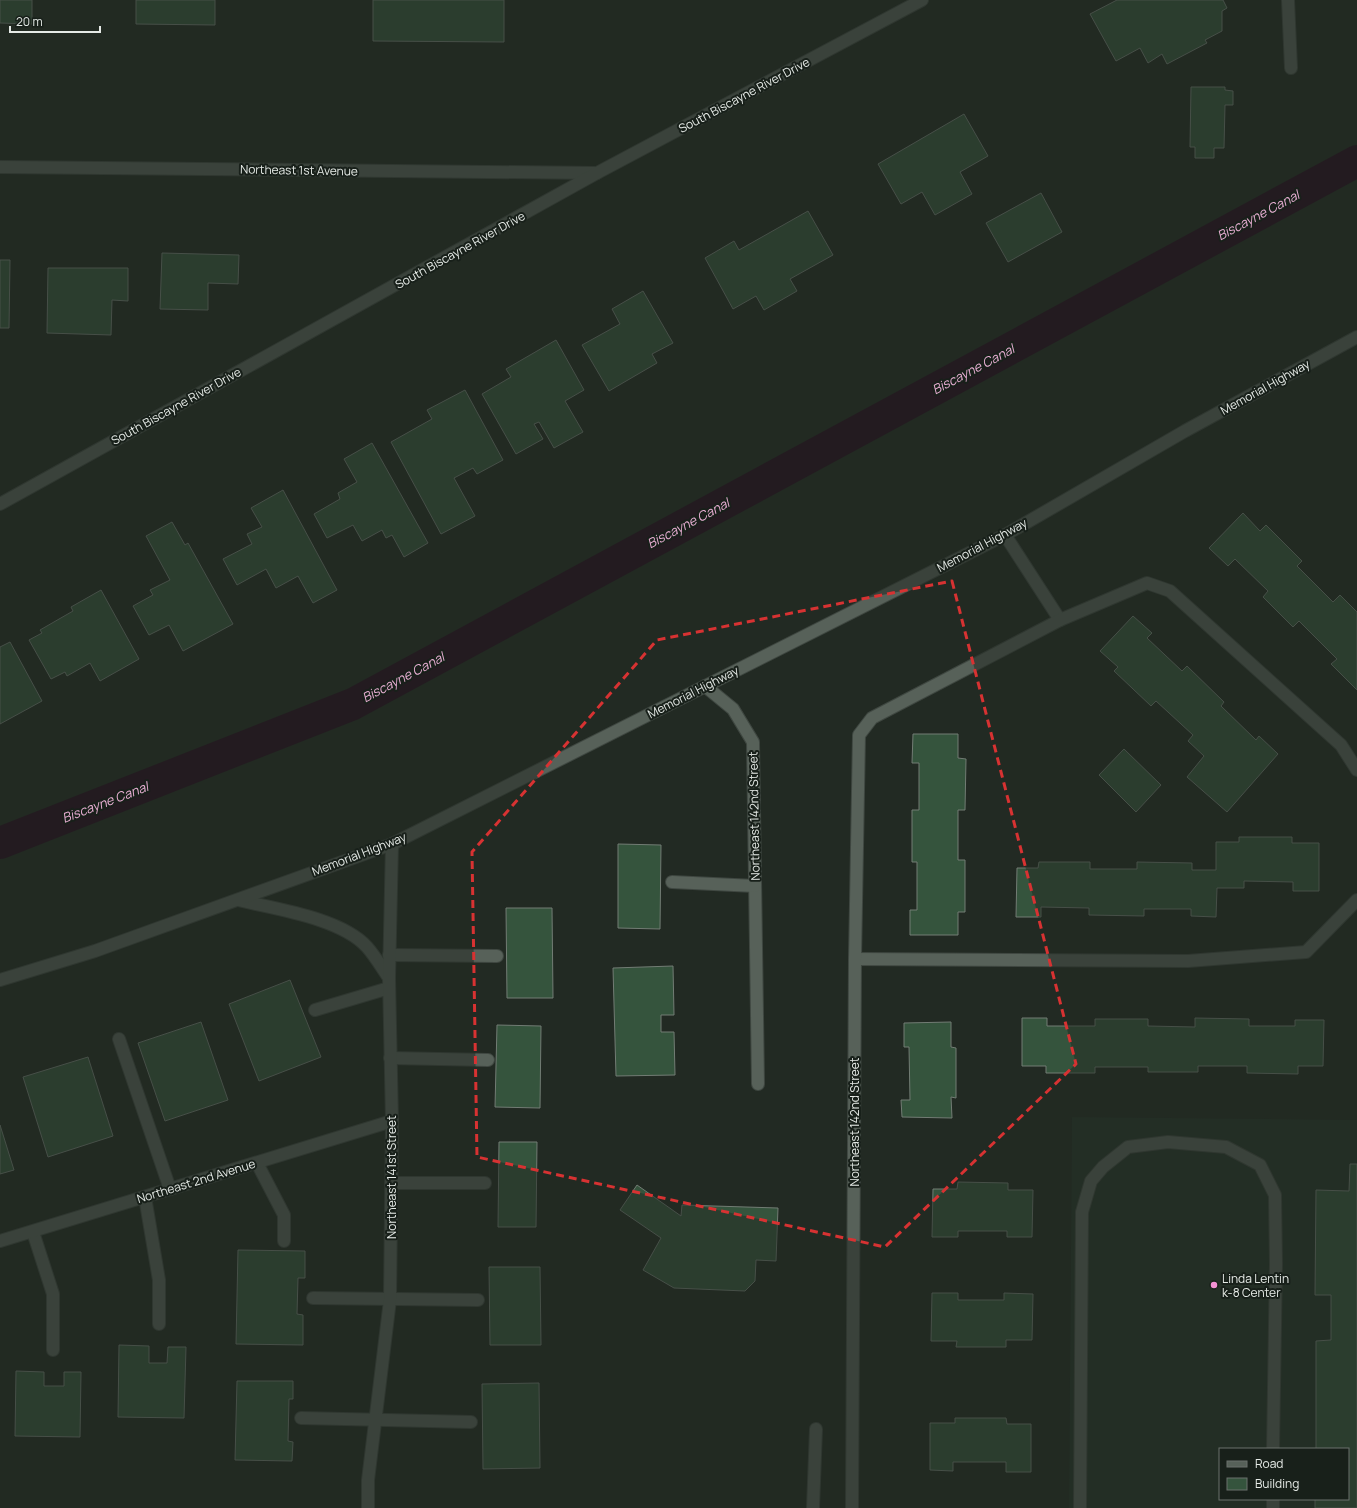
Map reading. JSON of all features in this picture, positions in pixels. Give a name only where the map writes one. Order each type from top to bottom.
[{"type":"street","name":"South Biscayne River Drive","points":[[0,504],[597,174],[922,0]]},
{"type":"street","points":[[1288,0],[1291,68]]},
{"type":"street","name":"Northeast 1st Avenue","points":[[0,167],[597,174]]},
{"type":"street","name":"Memorial Highway","points":[[0,980],[95,951],[392,844],[1004,534],[1357,337]]},
{"type":"street","points":[[1004,534],[1060,620],[1147,583],[1170,591],[1340,745],[1357,770]]},
{"type":"street","name":"Northeast 142nd Street","points":[[852,1508],[855,959],[859,735],[872,718],[1060,620]]},
{"type":"street","name":"Northeast 142nd Street","points":[[705,686],[733,709],[753,742],[758,1084]]},
{"type":"street","name":"Northeast 141st Street","points":[[368,1508],[368,1480],[390,1300],[392,1121],[389,955],[392,844]]},
{"type":"street","points":[[672,882],[755,886]]},
{"type":"street","points":[[238,900],[318,919],[345,930],[367,946],[389,983],[315,1010]]},
{"type":"street","points":[[855,959],[1188,961],[1306,952],[1357,900]]},
{"type":"street","points":[[389,955],[497,956]]},
{"type":"street","points":[[120,1039],[170,1189]]},
{"type":"street","points":[[390,1058],[488,1060]]},
{"type":"street","name":"Northeast 2nd Avenue","points":[[0,1242],[392,1121]]},
{"type":"street","points":[[1080,1508],[1082,1212],[1091,1181],[1103,1166],[1128,1147],[1168,1142],[1226,1147],[1260,1165],[1275,1196],[1276,1264],[1273,1448]]},
{"type":"street","points":[[257,1162],[284,1215],[284,1241]]},
{"type":"street","points":[[391,1183],[485,1183]]},
{"type":"street","points":[[145,1197],[158,1280],[159,1324]]},
{"type":"street","points":[[33,1232],[54,1294],[53,1350]]},
{"type":"street","points":[[312,1298],[478,1300]]},
{"type":"street","points":[[301,1418],[471,1422]]},
{"type":"street","points":[[813,1508],[816,1430]]},
{"type":"highlighted area","points":[[952,581],[1076,1064],[885,1247],[477,1157],[472,852],[657,640]]},
{"type":"shaded area","name":"Linda Lentin k-8 Center","points":[[1072,1117],[1357,1120],[1357,1508],[1069,1508]]},
{"type":"building","points":[[0,0],[32,0],[32,24],[0,23]]},
{"type":"building","points":[[136,0],[215,0],[215,25],[136,24]]},
{"type":"building","points":[[373,0],[504,0],[504,42],[373,41]]},
{"type":"building","points":[[1117,0],[1223,0],[1227,8],[1222,11],[1222,31],[1205,40],[1207,43],[1167,64],[1162,54],[1148,63],[1140,48],[1116,61],[1090,14]]},
{"type":"building","points":[[1191,87],[1225,87],[1225,90],[1233,91],[1233,105],[1225,105],[1224,148],[1214,148],[1214,158],[1195,158],[1195,147],[1190,147]]},
{"type":"building","points":[[964,114],[988,156],[960,172],[972,194],[935,215],[922,192],[901,204],[878,164]]},
{"type":"building","points":[[1041,193],[1062,232],[1008,262],[986,223]]},
{"type":"building","points":[[808,211],[833,255],[790,279],[797,291],[764,310],[756,296],[733,309],[705,258],[734,241],[739,250]]},
{"type":"building","points":[[162,253],[239,255],[238,284],[208,283],[208,310],[160,309]]},
{"type":"building","points":[[0,260],[10,260],[9,328],[0,328]]},
{"type":"building","points":[[48,268],[128,268],[128,301],[112,300],[111,335],[47,333]]},
{"type":"building","points":[[643,291],[673,343],[652,354],[657,363],[609,391],[582,345],[620,324],[612,309]]},
{"type":"building","points":[[556,340],[584,390],[565,401],[583,432],[554,448],[539,422],[534,424],[543,439],[516,454],[482,394],[511,377],[506,369]]},
{"type":"building","points":[[465,390],[503,460],[477,474],[473,468],[454,478],[475,516],[441,534],[391,442],[432,419],[427,410]]},
{"type":"building","points":[[372,443],[428,543],[404,557],[392,535],[386,538],[382,530],[362,541],[353,525],[327,538],[314,514],[340,499],[338,493],[357,482],[344,459]]},
{"type":"building","points":[[283,490],[337,590],[313,603],[298,576],[276,588],[266,569],[237,585],[223,559],[252,544],[247,534],[262,527],[251,508]]},
{"type":"building","points":[[1243,513],[1260,531],[1266,525],[1302,561],[1297,566],[1333,602],[1340,595],[1357,612],[1357,690],[1331,664],[1337,659],[1299,621],[1293,627],[1263,597],[1268,591],[1235,559],[1228,566],[1209,548]]},
{"type":"building","points":[[172,522],[185,545],[188,543],[233,624],[183,651],[169,625],[149,635],[133,606],[153,595],[150,590],[170,580],[146,536]]},
{"type":"building","points":[[101,590],[139,659],[100,681],[90,663],[67,676],[65,672],[51,679],[29,640],[42,633],[40,630],[73,611],[71,607]]},
{"type":"building","points":[[1133,616],[1152,633],[1147,638],[1182,671],[1187,666],[1224,702],[1221,706],[1256,740],[1259,736],[1278,754],[1227,812],[1187,777],[1204,756],[1188,741],[1193,735],[1156,701],[1151,706],[1114,671],[1118,667],[1100,651]]},
{"type":"building","points":[[10,642],[42,701],[0,724],[0,647]]},
{"type":"building","points":[[913,734],[958,734],[958,758],[966,759],[965,810],[958,810],[958,860],[965,860],[965,912],[958,912],[958,935],[910,935],[910,910],[917,910],[917,862],[912,862],[912,810],[919,810],[919,763],[912,763]]},
{"type":"building","points":[[1124,749],[1161,785],[1136,812],[1099,775]]},
{"type":"building","points":[[1239,837],[1292,837],[1292,843],[1319,843],[1319,891],[1293,891],[1293,882],[1244,881],[1244,888],[1217,888],[1216,917],[1191,916],[1191,909],[1144,909],[1144,916],[1089,915],[1089,908],[1041,907],[1041,917],[1016,917],[1017,868],[1038,868],[1039,862],[1090,862],[1090,869],[1137,869],[1137,862],[1192,863],[1192,870],[1216,870],[1216,842],[1239,842]]},
{"type":"building","points":[[618,844],[661,845],[660,929],[618,928]]},
{"type":"building","points":[[506,908],[552,908],[553,998],[507,998]]},
{"type":"building","points":[[673,966],[674,1015],[661,1015],[661,1032],[674,1032],[675,1075],[616,1076],[613,968]]},
{"type":"building","points":[[290,980],[321,1057],[259,1081],[229,1004]]},
{"type":"building","points":[[1022,1018],[1047,1018],[1047,1026],[1095,1026],[1095,1019],[1148,1019],[1148,1026],[1195,1027],[1195,1018],[1249,1019],[1249,1026],[1295,1026],[1295,1020],[1324,1020],[1323,1066],[1298,1066],[1298,1074],[1247,1073],[1247,1066],[1198,1066],[1198,1072],[1148,1072],[1148,1067],[1095,1067],[1095,1073],[1046,1073],[1046,1066],[1022,1066]]},
{"type":"building","points":[[201,1022],[228,1100],[165,1121],[138,1043]]},
{"type":"building","points":[[951,1022],[951,1047],[956,1048],[956,1098],[951,1097],[952,1118],[902,1117],[901,1100],[910,1100],[909,1047],[904,1047],[904,1023]]},
{"type":"building","points":[[497,1025],[541,1026],[540,1108],[495,1107]]},
{"type":"building","points":[[88,1057],[113,1136],[48,1157],[23,1077]]},
{"type":"building","points":[[0,1125],[14,1170],[0,1174]]},
{"type":"building","points":[[499,1142],[537,1142],[536,1227],[498,1227]]},
{"type":"building","points":[[1350,1164],[1357,1164],[1357,1508],[1315,1508],[1315,1500],[1349,1500],[1349,1448],[1316,1448],[1316,1341],[1331,1340],[1331,1295],[1315,1295],[1316,1190],[1349,1191]]},
{"type":"building","points":[[958,1182],[1008,1183],[1008,1190],[1033,1190],[1032,1237],[1007,1237],[1007,1231],[958,1231],[958,1237],[932,1237],[933,1189],[957,1189]]},
{"type":"building","points":[[637,1185],[681,1216],[682,1205],[778,1208],[776,1261],[756,1260],[755,1281],[745,1291],[674,1288],[643,1270],[661,1238],[620,1210]]},
{"type":"building","points":[[238,1250],[305,1251],[305,1278],[298,1278],[297,1314],[303,1315],[303,1345],[236,1344]]},
{"type":"building","points":[[489,1267],[540,1267],[541,1345],[490,1345]]},
{"type":"building","points":[[932,1293],[958,1293],[958,1300],[1004,1300],[1004,1293],[1033,1294],[1032,1340],[1006,1340],[1006,1347],[956,1347],[957,1341],[931,1341]]},
{"type":"building","points":[[119,1345],[149,1346],[149,1363],[167,1363],[168,1347],[186,1347],[184,1418],[118,1417]]},
{"type":"building","points":[[16,1371],[44,1372],[44,1386],[64,1386],[64,1372],[81,1372],[80,1437],[15,1436]]},
{"type":"building","points":[[237,1381],[293,1381],[293,1399],[289,1399],[288,1441],[293,1442],[292,1461],[235,1460]]},
{"type":"building","points":[[539,1383],[540,1468],[483,1469],[482,1384]]},
{"type":"building","points":[[955,1418],[1006,1418],[1007,1424],[1031,1424],[1031,1472],[1006,1472],[1006,1462],[953,1462],[953,1471],[930,1470],[930,1423],[955,1423]]},
{"type":"waterway","name":"Biscayne Canal","points":[[0,843],[353,704],[1357,161]]},
{"type":"place","name":"Linda Lentin k-8 Center","points":[[1214,1285]]}]
